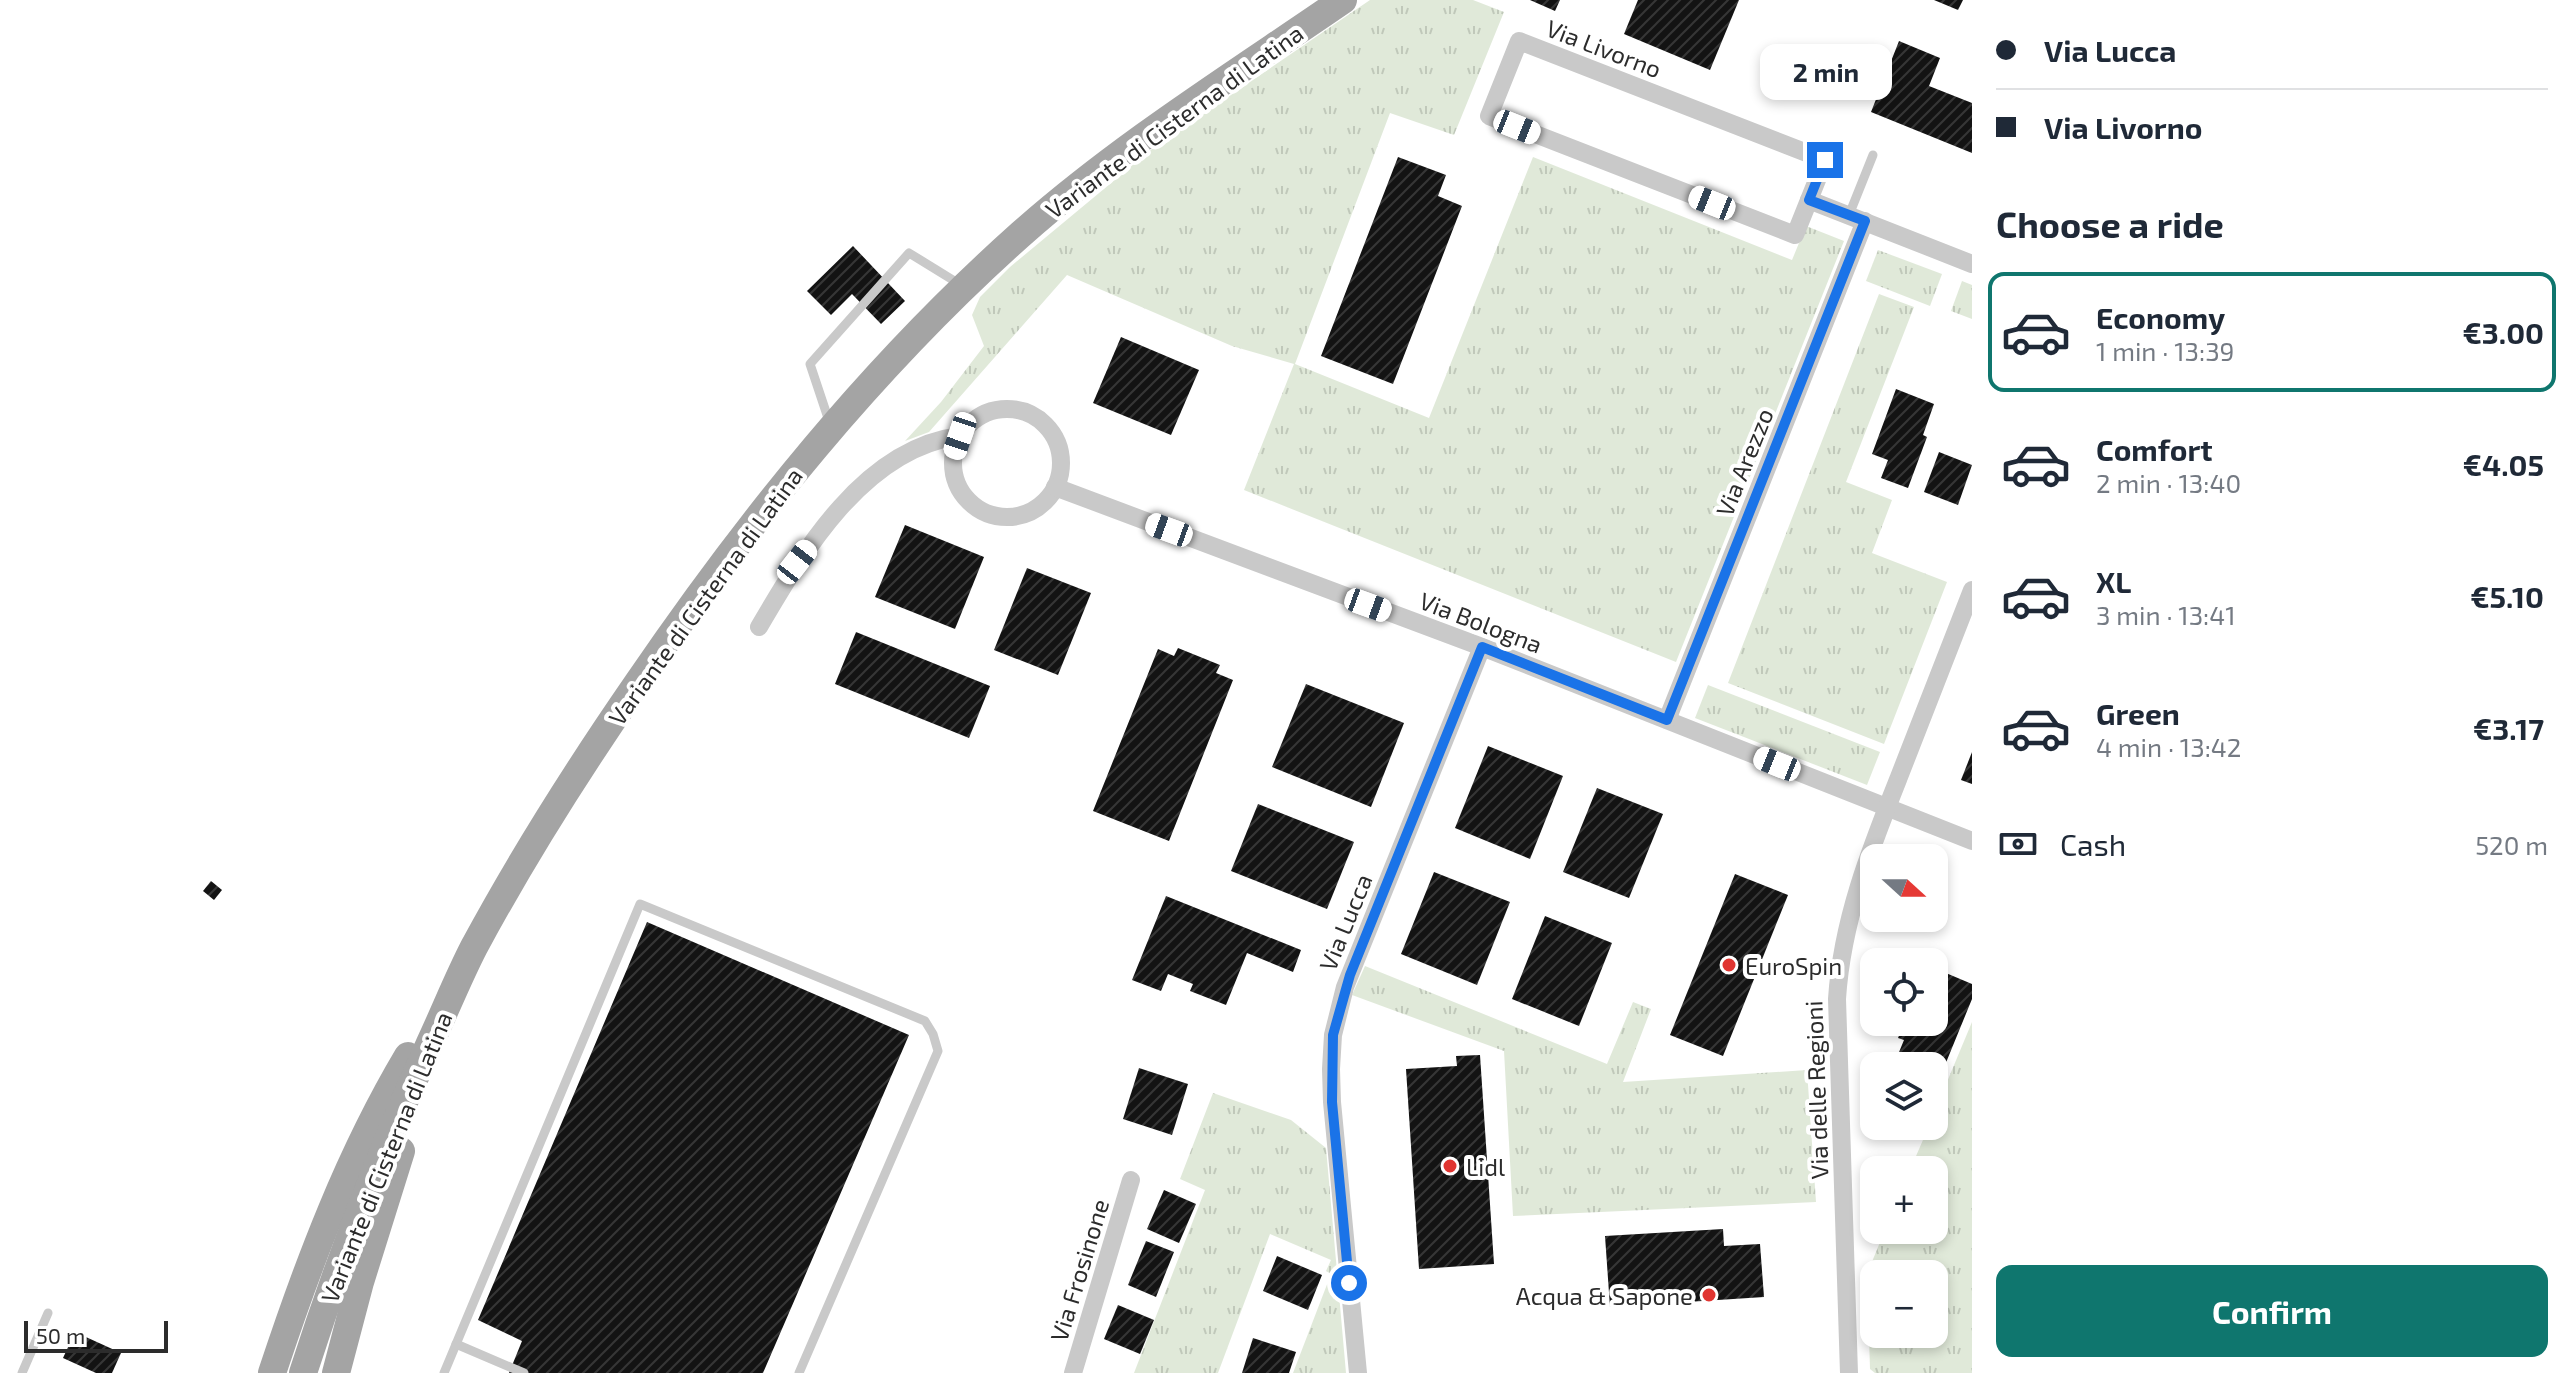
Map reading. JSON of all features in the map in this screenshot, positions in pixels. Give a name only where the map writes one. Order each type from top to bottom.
[{"type":"main road","name":"Variante di Cisterna di Latina","points":[[303,1373],[367,1191],[473,949],[568,789],[650,665],[728,557],[831,428],[897,355],[1023,233],[1090,177],[1343,0]]},
{"type":"main road","points":[[272,1373],[306,1274],[357,1152],[397,1074],[473,949]]},
{"type":"main road","points":[[336,1373],[360,1282],[407,1134],[473,949]]},
{"type":"street","name":"Via Livorno","points":[[1519,41],[1825,160],[1809,200],[1795,235],[1489,116],[1519,41]]},
{"type":"street","points":[[1809,200],[1972,264]]},
{"type":"street","name":"Via Arezzo","points":[[1667,720],[1857,218]]},
{"type":"street","points":[[1006,408],[1024,411],[1041,420],[1053,434],[1060,451],[1061,470],[1055,487],[1044,503],[1028,513],[1009,517],[990,514],[974,505],[961,491],[954,473],[954,454],[960,436],[972,422],[988,412],[1006,408]]},
{"type":"street","points":[[759,627],[797,562],[862,486],[896,459],[920,446],[960,436]]},
{"type":"street","name":"Via Bologna","points":[[1055,487],[1482,647],[1972,841]]},
{"type":"street","name":"Via delle Regioni","points":[[1849,1373],[1838,984],[1842,948],[1853,901],[1887,807],[1972,590]]},
{"type":"street","name":"Via Lucca","points":[[1358,1373],[1332,1102],[1333,1035],[1350,975],[1482,647]]},
{"type":"street","name":"Via Frosinone","points":[[1073,1373],[1131,1180]]},
{"type":"lane","points":[[1857,218],[1873,155]]},
{"type":"lane","points":[[831,428],[810,364],[909,253],[964,287]]},
{"type":"lane","points":[[444,1373],[640,904],[925,1021],[933,1034],[938,1051],[799,1373]]},
{"type":"lane","points":[[22,1373],[48,1313]]},
{"type":"lane","points":[[456,1344],[524,1373]]},
{"type":"green space","points":[[1370,0],[1473,0],[1504,12],[1454,135],[1390,113],[1295,364],[1429,418],[1533,157],[1792,260],[1806,226],[1844,241],[1676,662],[1244,490],[1294,364],[1232,346],[1067,275],[929,432],[905,441],[941,402],[984,346],[972,315],[980,297],[1010,267],[1152,149]]},
{"type":"green space","points":[[1878,250],[1942,274],[1930,306],[1866,281]]},
{"type":"green space","points":[[1962,281],[1972,285],[1972,319],[1951,311]]},
{"type":"green space","points":[[1879,294],[1914,307],[1846,482],[1892,500],[1872,553],[1947,582],[1884,744],[1728,683]]},
{"type":"green space","points":[[1708,685],[1880,752],[1867,785],[1695,718]]},
{"type":"green space","points":[[1365,966],[1607,1064],[1633,1002],[1651,1009],[1623,1082],[1807,1070],[1816,1202],[1513,1216],[1504,1051],[1352,995]]},
{"type":"green space","points":[[1972,1022],[1972,1373],[1875,1373],[1870,1369],[1869,1348],[1948,1348],[1948,1260],[1873,1260],[1879,1244],[1948,1244],[1948,1156],[1916,1156],[1923,1140],[1948,1140],[1948,1079]]},
{"type":"green space","points":[[1213,1093],[1291,1120],[1326,1148],[1346,1373],[1293,1373],[1331,1274],[1326,1271],[1331,1260],[1270,1234],[1218,1373],[1134,1373],[1205,1190],[1180,1179]]},
{"type":"building","points":[[1530,0],[1560,0],[1555,11]]},
{"type":"building","points":[[1638,0],[1739,0],[1710,70],[1624,34]]},
{"type":"building","points":[[1934,0],[1963,0],[1958,10]]},
{"type":"building","points":[[1899,41],[1940,58],[1929,86],[1972,103],[1972,153],[1871,112]]},
{"type":"building","points":[[1398,157],[1446,175],[1438,196],[1462,206],[1393,384],[1321,356]]},
{"type":"building","points":[[853,246],[905,301],[881,324],[852,294],[831,315],[807,291]]},
{"type":"building","points":[[1121,337],[1199,370],[1171,435],[1093,403]]},
{"type":"building","points":[[1896,389],[1934,404],[1923,435],[1927,437],[1908,488],[1881,478],[1888,460],[1872,454]]},
{"type":"building","points":[[1939,452],[1972,465],[1958,505],[1924,492]]},
{"type":"building","points":[[905,525],[984,557],[955,629],[875,597]]},
{"type":"building","points":[[1027,568],[1091,593],[1058,675],[994,650]]},
{"type":"building","points":[[856,632],[990,686],[969,738],[835,684]]},
{"type":"building","points":[[1178,648],[1220,665],[1216,673],[1233,680],[1169,841],[1093,811],[1158,649],[1174,656]]},
{"type":"building","points":[[1306,684],[1404,723],[1371,807],[1272,767]]},
{"type":"building","points":[[1488,746],[1563,776],[1530,859],[1455,828]]},
{"type":"building","points":[[1972,752],[1972,784],[1961,780]]},
{"type":"building","points":[[1597,788],[1663,814],[1629,898],[1563,872]]},
{"type":"building","points":[[1258,804],[1354,842],[1327,909],[1231,871]]},
{"type":"building","points":[[1434,872],[1510,902],[1477,985],[1401,954]]},
{"type":"building","name":"EuroSpin","points":[[1735,874],[1788,895],[1723,1056],[1670,1035]]},
{"type":"building","points":[[211,881],[222,890],[214,900],[203,891]]},
{"type":"building","points":[[1166,896],[1301,950],[1293,972],[1247,953],[1226,1005],[1190,991],[1193,984],[1168,974],[1161,991],[1132,980]]},
{"type":"building","points":[[1545,916],[1612,943],[1579,1026],[1512,999]]},
{"type":"building","points":[[647,922],[909,1035],[763,1373],[509,1373],[522,1341],[478,1320]]},
{"type":"building","points":[[1948,974],[1972,984],[1972,999],[1948,1058],[1948,1052],[1899,1052],[1904,1040],[1898,1038],[1948,1036]]},
{"type":"building","name":"Lidl","points":[[1480,1055],[1494,1264],[1419,1269],[1406,1069],[1457,1066],[1456,1056]]},
{"type":"building","points":[[1139,1068],[1188,1084],[1172,1135],[1123,1119]]},
{"type":"building","points":[[1164,1190],[1196,1204],[1179,1243],[1147,1229]]},
{"type":"building","points":[[1723,1229],[1724,1246],[1760,1244],[1764,1297],[1610,1307],[1605,1236]]},
{"type":"building","points":[[1146,1241],[1174,1252],[1156,1297],[1128,1285]]},
{"type":"building","points":[[1277,1256],[1322,1275],[1308,1310],[1263,1291]]},
{"type":"building","points":[[1118,1305],[1154,1320],[1140,1354],[1104,1339]]},
{"type":"building","points":[[75,1332],[121,1353],[112,1373],[96,1373],[63,1358]]},
{"type":"building","points":[[1253,1338],[1296,1352],[1289,1373],[1242,1373]]},
{"type":"place","name":"EuroSpin","points":[[1729,965]]},
{"type":"place","name":"Lidl","points":[[1450,1166]]},
{"type":"place","name":"Acqua & Sapone","points":[[1709,1295]]},
{"type":"route","points":[[1349,1283],[1332,1102],[1333,1035],[1350,975],[1482,647],[1667,720],[1865,221],[1809,200],[1825,160]]}]
